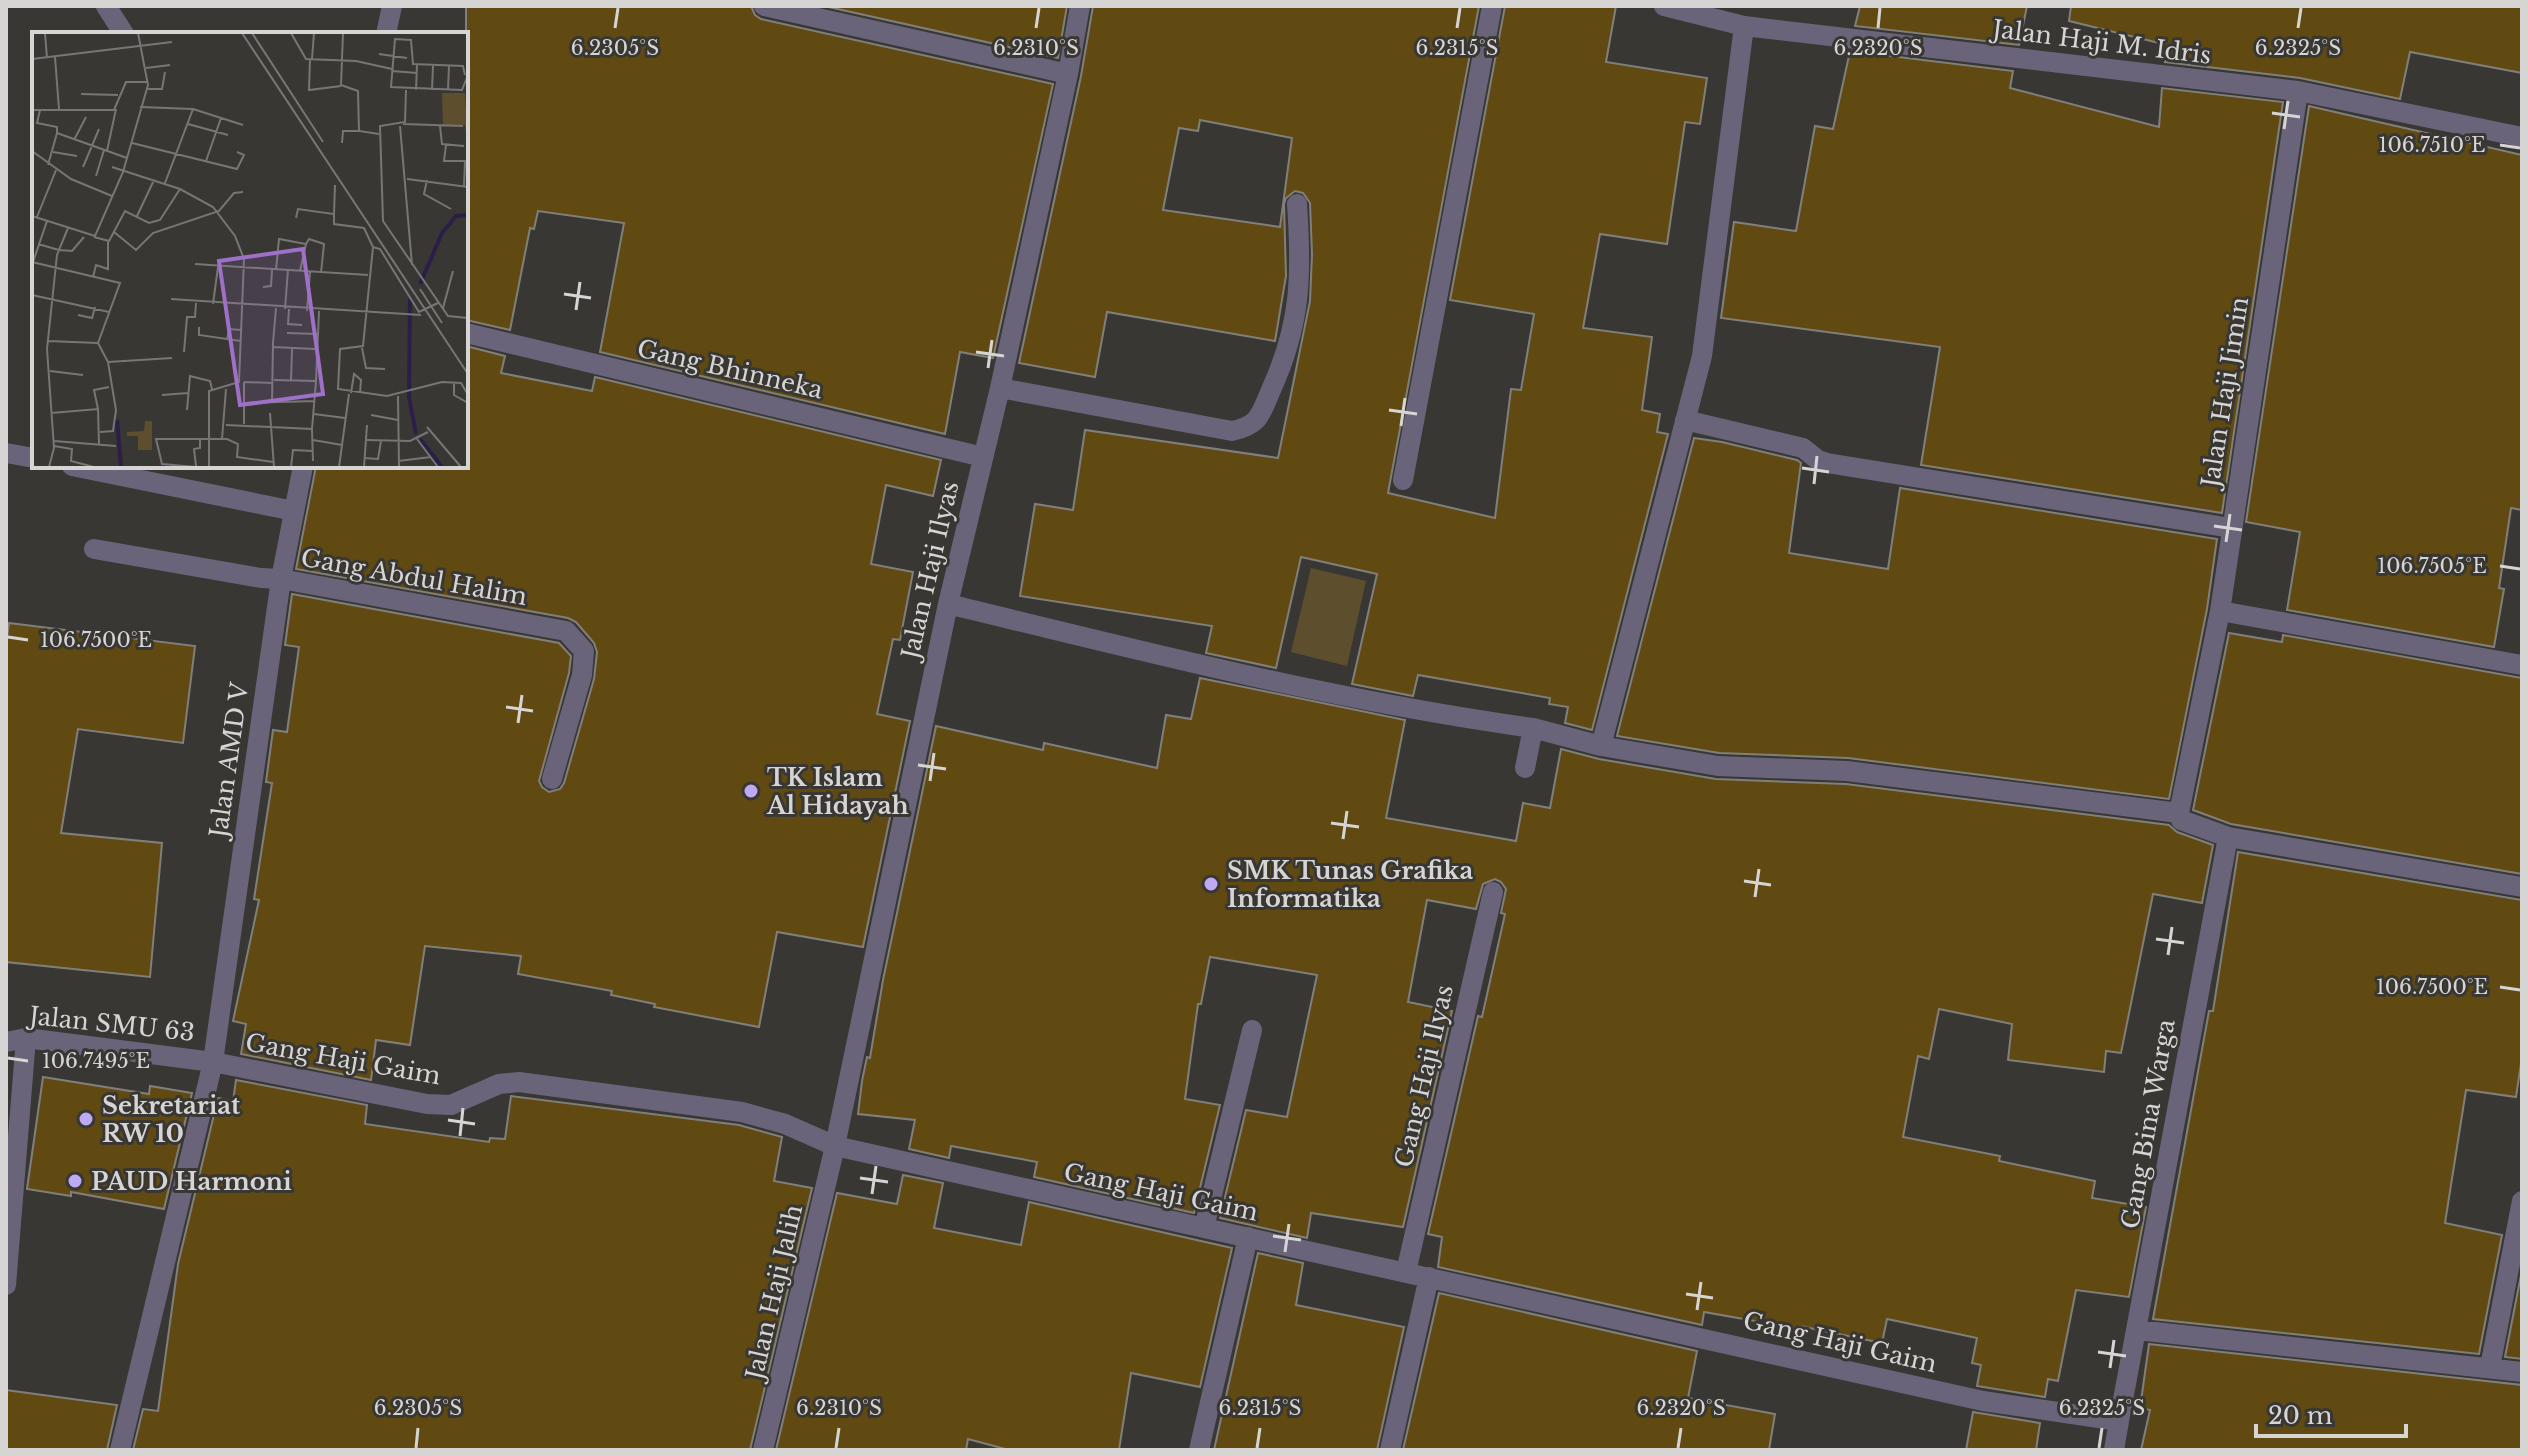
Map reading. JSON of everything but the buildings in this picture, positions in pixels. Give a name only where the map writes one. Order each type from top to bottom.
[{"type":"street","points":[[106,6],[123,32]]},
{"type":"street","points":[[386,32],[392,6]]},
{"type":"street","points":[[764,6],[1068,74]]},
{"type":"street","name":"Jalan Haji Ilyas","points":[[835,1146],[948,604],[1000,388],[1080,6]]},
{"type":"street","points":[[1403,480],[1492,6]]},
{"type":"street","name":"Jalan Haji M. Idris","points":[[1664,6],[1744,26],[2298,91]]},
{"type":"street","points":[[1601,746],[1702,356],[1744,26]]},
{"type":"street","points":[[2298,91],[2522,137]]},
{"type":"street","name":"Jalan Haji Jimin","points":[[2179,813],[2220,611],[2298,91]]},
{"type":"street","points":[[1000,388],[1232,431],[1249,427],[1259,417],[1294,332],[1300,256],[1297,204]]},
{"type":"street","name":"Gang Bhinneka","points":[[468,333],[983,457]]},
{"type":"street","points":[[1685,420],[1803,448],[1827,463],[2231,528]]},
{"type":"street","points":[[6,453],[32,458]]},
{"type":"street","points":[[82,468],[294,511]]},
{"type":"street","name":"Jalan AMD V","points":[[120,1450],[213,1062],[281,579],[303,468]]},
{"type":"street","name":"Gang Abdul Halim","points":[[94,549],[281,579],[566,631],[584,651],[582,675],[552,779]]},
{"type":"street","points":[[948,604],[1257,679],[1434,714],[1533,728],[1601,746],[1718,766],[1847,771],[2179,813],[2181,820],[2228,837],[2522,887]]},
{"type":"street","points":[[2220,611],[2522,665]]},
{"type":"street","points":[[1525,768],[1533,728]]},
{"type":"street","name":"Gang Bina Warga","points":[[2119,1421],[2228,837]]},
{"type":"street","name":"Gang Haji Ilyas","points":[[1406,1272],[1493,892]]},
{"type":"street","points":[[1204,1228],[1252,1030]]},
{"type":"street","points":[[6,1285],[16,1040]]},
{"type":"street","name":"Jalan SMU 63","points":[[16,1040],[213,1062]]},
{"type":"street","name":"Gang Haji Gaim","points":[[213,1062],[427,1104],[451,1105],[499,1084],[519,1082],[742,1112],[785,1124],[835,1146],[1983,1401],[2119,1421]]},
{"type":"street","name":"Jalan Haji Jalih","points":[[763,1450],[835,1146]]},
{"type":"street","points":[[2490,1367],[2522,1201]]},
{"type":"street","points":[[1199,1450],[1248,1237]]},
{"type":"street","points":[[1390,1450],[1429,1277]]},
{"type":"street","points":[[2137,1330],[2522,1372]]},
{"type":"street","points":[[2114,1450],[2119,1421]]},
{"type":"shaded area","points":[[1311,568],[1366,581],[1347,666],[1291,652]]},
{"type":"place","name":"TK Islam Al Hidayah","points":[[751,791]]},
{"type":"place","name":"SMK Tunas Grafika Informatika","points":[[1211,884]]},
{"type":"place","name":"Sekretariat RW 10","points":[[86,1119]]},
{"type":"place","name":"PAUD Harmoni","points":[[75,1181]]}]
